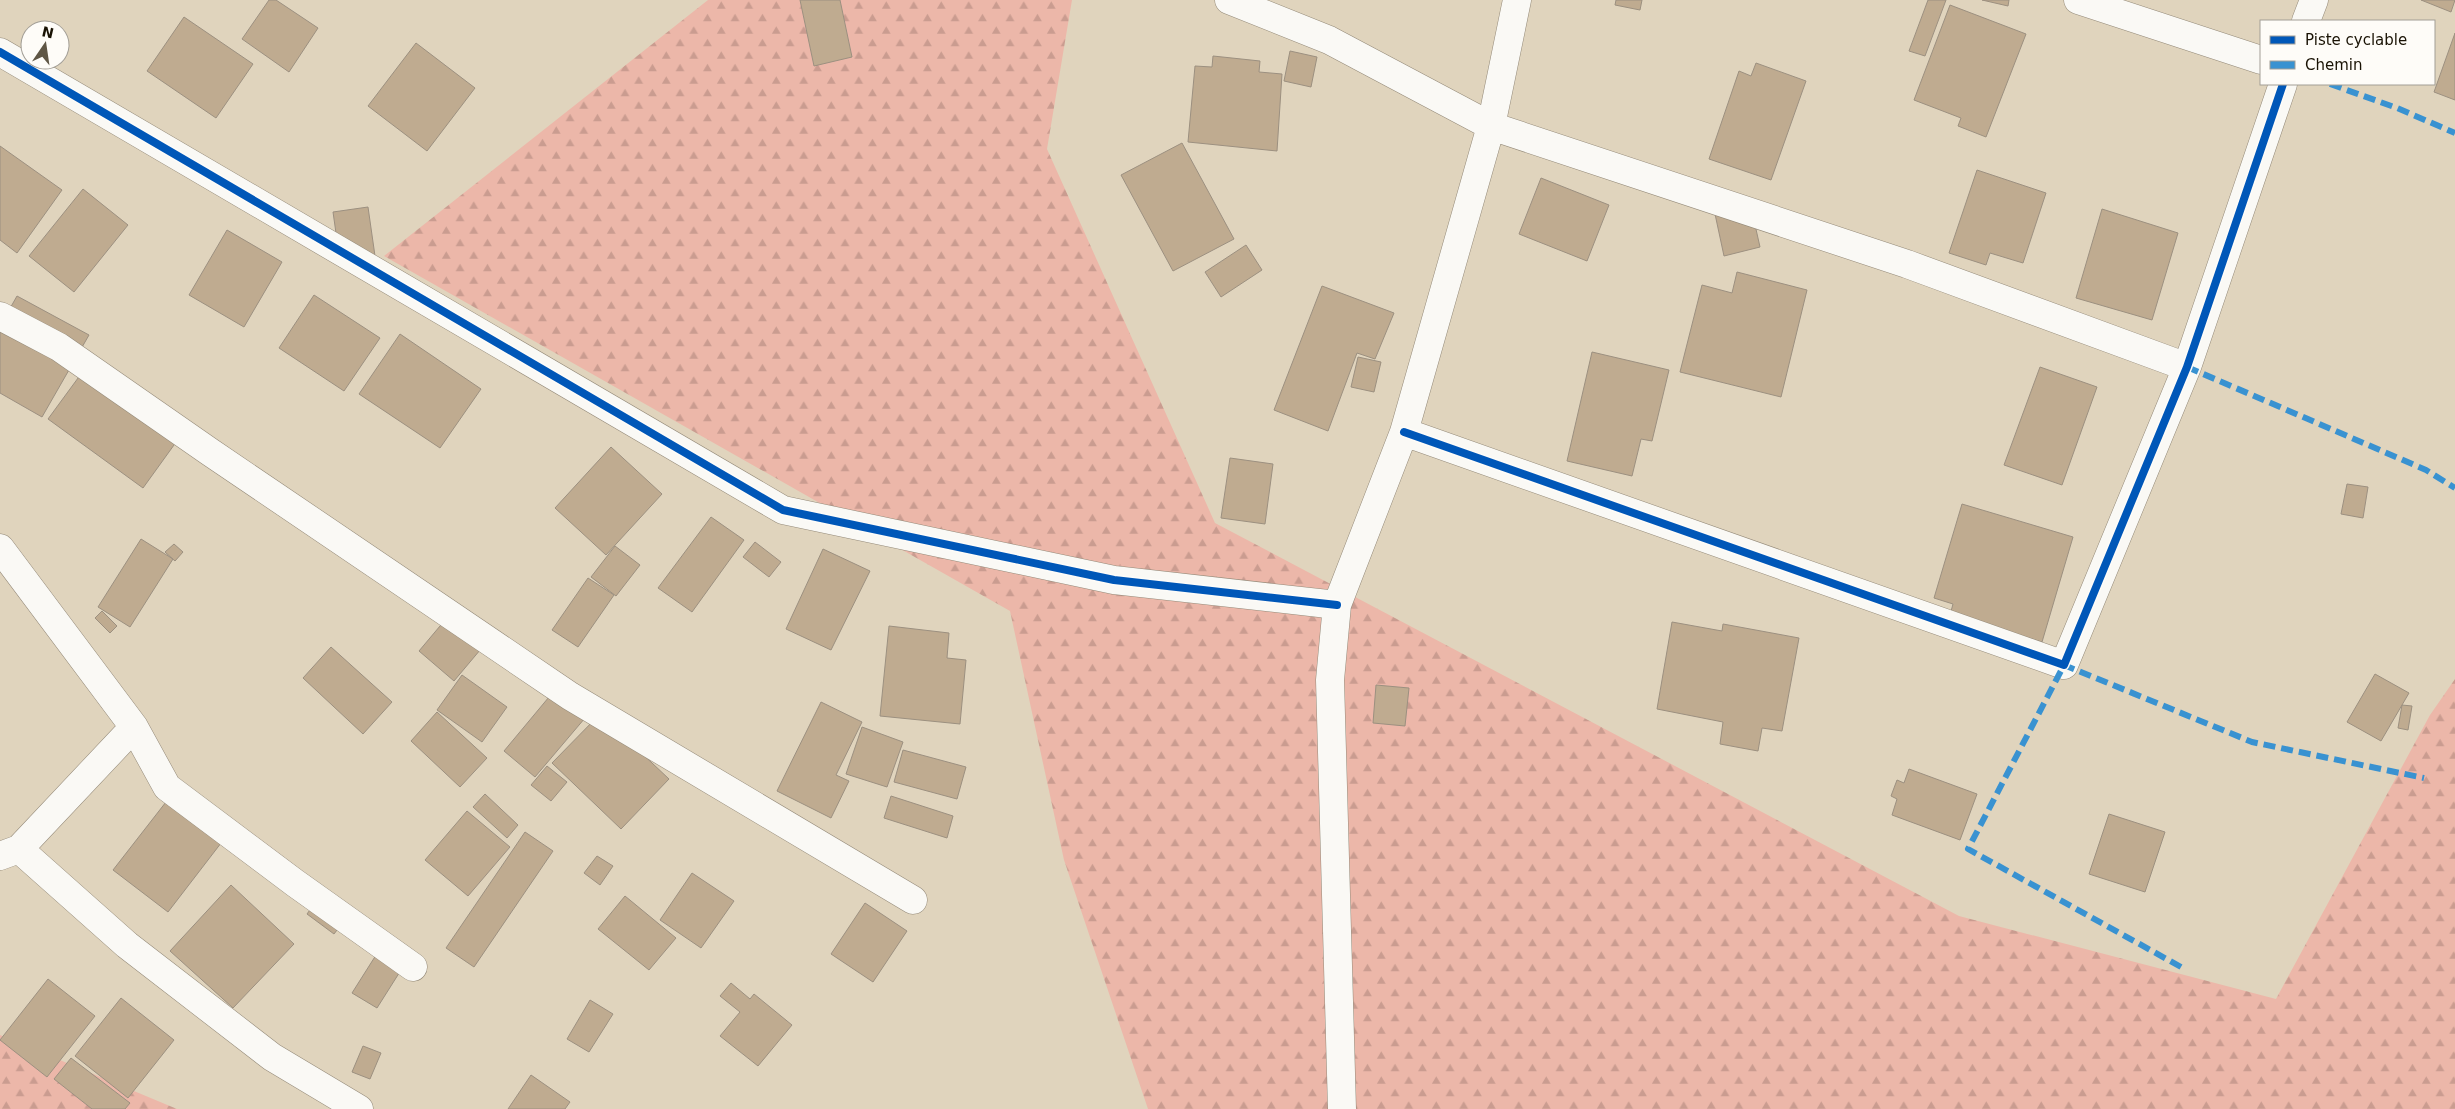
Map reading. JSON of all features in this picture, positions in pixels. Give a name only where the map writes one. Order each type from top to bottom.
[{"type":"street","points":[[1229,0],[1329,40],[1491,126],[1908,264],[2187,368]]},
{"type":"street","points":[[1342,1109],[1330,680],[1337,605],[1404,432],[1491,126],[1517,0]]},
{"type":"street","points":[[2078,0],[2260,60]]},
{"type":"street","points":[[2306,20],[2314,0]]},
{"type":"street","points":[[0,52],[783,510],[1114,580],[1337,605]]},
{"type":"street","points":[[1404,432],[2064,665],[2187,368],[2283,85]]},
{"type":"street","points":[[0,316],[59,347],[210,452],[570,696],[914,900]]},
{"type":"street","points":[[0,548],[134,727],[167,786],[294,883],[413,967]]},
{"type":"street","points":[[134,727],[10,852],[272,1057],[359,1109]]},
{"type":"green space","points":[[708,0],[1072,0],[1047,149],[1215,523],[1959,916],[2276,999],[2430,715],[2455,679],[2455,1109],[1148,1109],[1064,860],[1010,611],[384,256]]},
{"type":"green space","points":[[0,1035],[177,1109],[0,1109]]},
{"type":"building","points":[[269,0],[276,0],[318,28],[289,72],[242,39]]},
{"type":"building","points":[[800,0],[840,0],[852,57],[814,66]]},
{"type":"building","points":[[1616,0],[1642,0],[1640,10],[1615,5]]},
{"type":"building","points":[[1928,0],[1946,0],[1925,56],[1909,51]]},
{"type":"building","points":[[1982,0],[2009,0],[2008,6]]},
{"type":"building","points":[[2421,0],[2455,0],[2451,12]]},
{"type":"building","points":[[1950,5],[2026,34],[1986,137],[1958,126],[1961,118],[1914,100]]},
{"type":"building","points":[[184,17],[253,64],[216,118],[147,71]]},
{"type":"building","points":[[2455,33],[2455,100],[2434,92]]},
{"type":"building","points":[[416,43],[475,88],[427,151],[368,106]]},
{"type":"building","points":[[1290,51],[1317,57],[1311,87],[1284,81]]},
{"type":"building","points":[[1213,56],[1260,61],[1259,72],[1282,74],[1277,151],[1188,142],[1195,66],[1212,67]]},
{"type":"building","points":[[1756,63],[1806,81],[1771,180],[1709,159],[1739,71],[1751,76]]},
{"type":"building","points":[[1182,143],[1234,239],[1173,271],[1121,175]]},
{"type":"building","points":[[0,146],[62,190],[17,253],[0,240]]},
{"type":"building","points":[[1977,170],[2046,193],[2023,263],[1990,253],[1986,265],[1949,253]]},
{"type":"building","points":[[1541,178],[1609,205],[1587,261],[1519,234]]},
{"type":"building","points":[[83,189],[128,225],[74,292],[29,256]]},
{"type":"building","points":[[368,207],[375,256],[340,261],[333,212]]},
{"type":"building","points":[[2102,209],[2178,233],[2152,320],[2076,298]]},
{"type":"building","points":[[1715,214],[1753,216],[1760,247],[1724,256]]},
{"type":"building","points":[[227,230],[282,262],[244,327],[189,295]]},
{"type":"building","points":[[1246,245],[1262,270],[1221,297],[1205,272]]},
{"type":"building","points":[[1737,272],[1807,290],[1781,397],[1680,372],[1702,285],[1732,293]]},
{"type":"building","points":[[1322,286],[1394,313],[1375,359],[1357,353],[1328,431],[1274,410]]},
{"type":"building","points":[[314,295],[380,338],[344,391],[279,348]]},
{"type":"building","points":[[17,296],[89,335],[42,417],[0,393],[0,326]]},
{"type":"building","points":[[400,334],[481,389],[440,448],[359,394]]},
{"type":"building","points":[[1592,352],[1669,370],[1652,441],[1641,439],[1632,476],[1567,461]]},
{"type":"building","points":[[1358,357],[1381,362],[1374,392],[1351,387]]},
{"type":"building","points":[[92,359],[187,427],[143,488],[48,419]]},
{"type":"building","points":[[2040,367],[2097,387],[2062,485],[2004,465]]},
{"type":"building","points":[[611,447],[662,494],[606,555],[555,508]]},
{"type":"building","points":[[1230,458],[1273,464],[1265,524],[1221,518]]},
{"type":"building","points":[[2347,484],[2368,487],[2363,518],[2341,514]]},
{"type":"building","points":[[1962,504],[2073,537],[2042,642],[1950,615],[1953,604],[1934,598]]},
{"type":"building","points":[[711,517],[744,540],[692,612],[658,588]]},
{"type":"building","points":[[141,539],[173,559],[130,627],[98,607]]},
{"type":"building","points":[[755,542],[781,562],[769,577],[743,557]]},
{"type":"building","points":[[174,544],[183,552],[175,561],[165,552]]},
{"type":"building","points":[[615,546],[640,565],[616,596],[591,577]]},
{"type":"building","points":[[823,549],[870,571],[831,650],[786,629]]},
{"type":"building","points":[[588,578],[614,595],[578,647],[552,630]]},
{"type":"building","points":[[456,607],[491,637],[454,681],[419,651]]},
{"type":"building","points":[[102,611],[117,626],[110,633],[95,618]]},
{"type":"building","points":[[1672,622],[1722,631],[1723,624],[1799,638],[1782,731],[1762,728],[1758,751],[1720,744],[1723,722],[1657,709]]},
{"type":"building","points":[[889,626],[949,633],[947,658],[966,660],[960,724],[880,716]]},
{"type":"building","points":[[331,647],[392,702],[363,734],[303,678]]},
{"type":"building","points":[[2375,674],[2409,693],[2381,741],[2347,722]]},
{"type":"building","points":[[462,675],[507,707],[482,742],[437,710]]},
{"type":"building","points":[[1376,685],[1409,688],[1405,726],[1373,723]]},
{"type":"building","points":[[554,691],[585,718],[535,777],[504,751]]},
{"type":"building","points":[[821,702],[862,722],[836,775],[849,781],[831,818],[777,791]]},
{"type":"building","points":[[2402,705],[2412,706],[2408,730],[2398,728]]},
{"type":"building","points":[[437,712],[487,758],[460,787],[411,741]]},
{"type":"building","points":[[600,714],[669,779],[621,829],[552,763]]},
{"type":"building","points":[[862,727],[903,742],[887,787],[846,774]]},
{"type":"building","points":[[903,750],[966,767],[957,799],[894,782]]},
{"type":"building","points":[[547,766],[567,782],[551,801],[531,785]]},
{"type":"building","points":[[1909,769],[1977,794],[1960,840],[1892,815],[1897,799],[1891,796],[1897,780],[1904,783]]},
{"type":"building","points":[[173,793],[228,834],[168,912],[113,870]]},
{"type":"building","points":[[485,794],[518,825],[507,838],[473,807]]},
{"type":"building","points":[[891,796],[953,816],[947,838],[884,818]]},
{"type":"building","points":[[467,811],[510,847],[468,896],[425,860]]},
{"type":"building","points":[[2109,814],[2165,832],[2145,892],[2089,874]]},
{"type":"building","points":[[525,832],[553,851],[474,967],[446,948]]},
{"type":"building","points":[[597,856],[613,866],[600,885],[584,873]]},
{"type":"building","points":[[692,873],[734,901],[701,948],[660,920]]},
{"type":"building","points":[[231,885],[294,944],[233,1008],[170,951]]},
{"type":"building","points":[[322,893],[349,914],[334,934],[307,914]]},
{"type":"building","points":[[625,896],[676,938],[649,970],[598,929]]},
{"type":"building","points":[[865,903],[907,931],[873,982],[831,954]]},
{"type":"building","points":[[383,944],[408,959],[377,1008],[352,993]]},
{"type":"building","points":[[48,979],[95,1016],[47,1077],[0,1040]]},
{"type":"building","points":[[731,983],[750,999],[754,994],[792,1025],[758,1066],[720,1036],[740,1012],[720,996]]},
{"type":"building","points":[[121,998],[174,1040],[128,1098],[75,1056]]},
{"type":"building","points":[[590,1000],[613,1014],[589,1052],[567,1039]]},
{"type":"building","points":[[363,1046],[381,1053],[370,1079],[352,1072]]},
{"type":"building","points":[[71,1058],[130,1103],[125,1109],[92,1109],[54,1079]]},
{"type":"building","points":[[531,1075],[570,1102],[565,1109],[508,1109]]},
{"type":"marked path","points":[[2333,85],[2397,108],[2455,133]]},
{"type":"marked path","points":[[2187,367],[2426,470],[2455,488]]},
{"type":"marked path","points":[[2181,967],[1968,849],[2064,665],[2252,742],[2424,778]]},
{"type":"cycle path","points":[[0,52],[783,510],[1114,580],[1337,605]]},
{"type":"cycle path","points":[[1404,432],[2064,665],[2187,367],[2283,85]]}]
